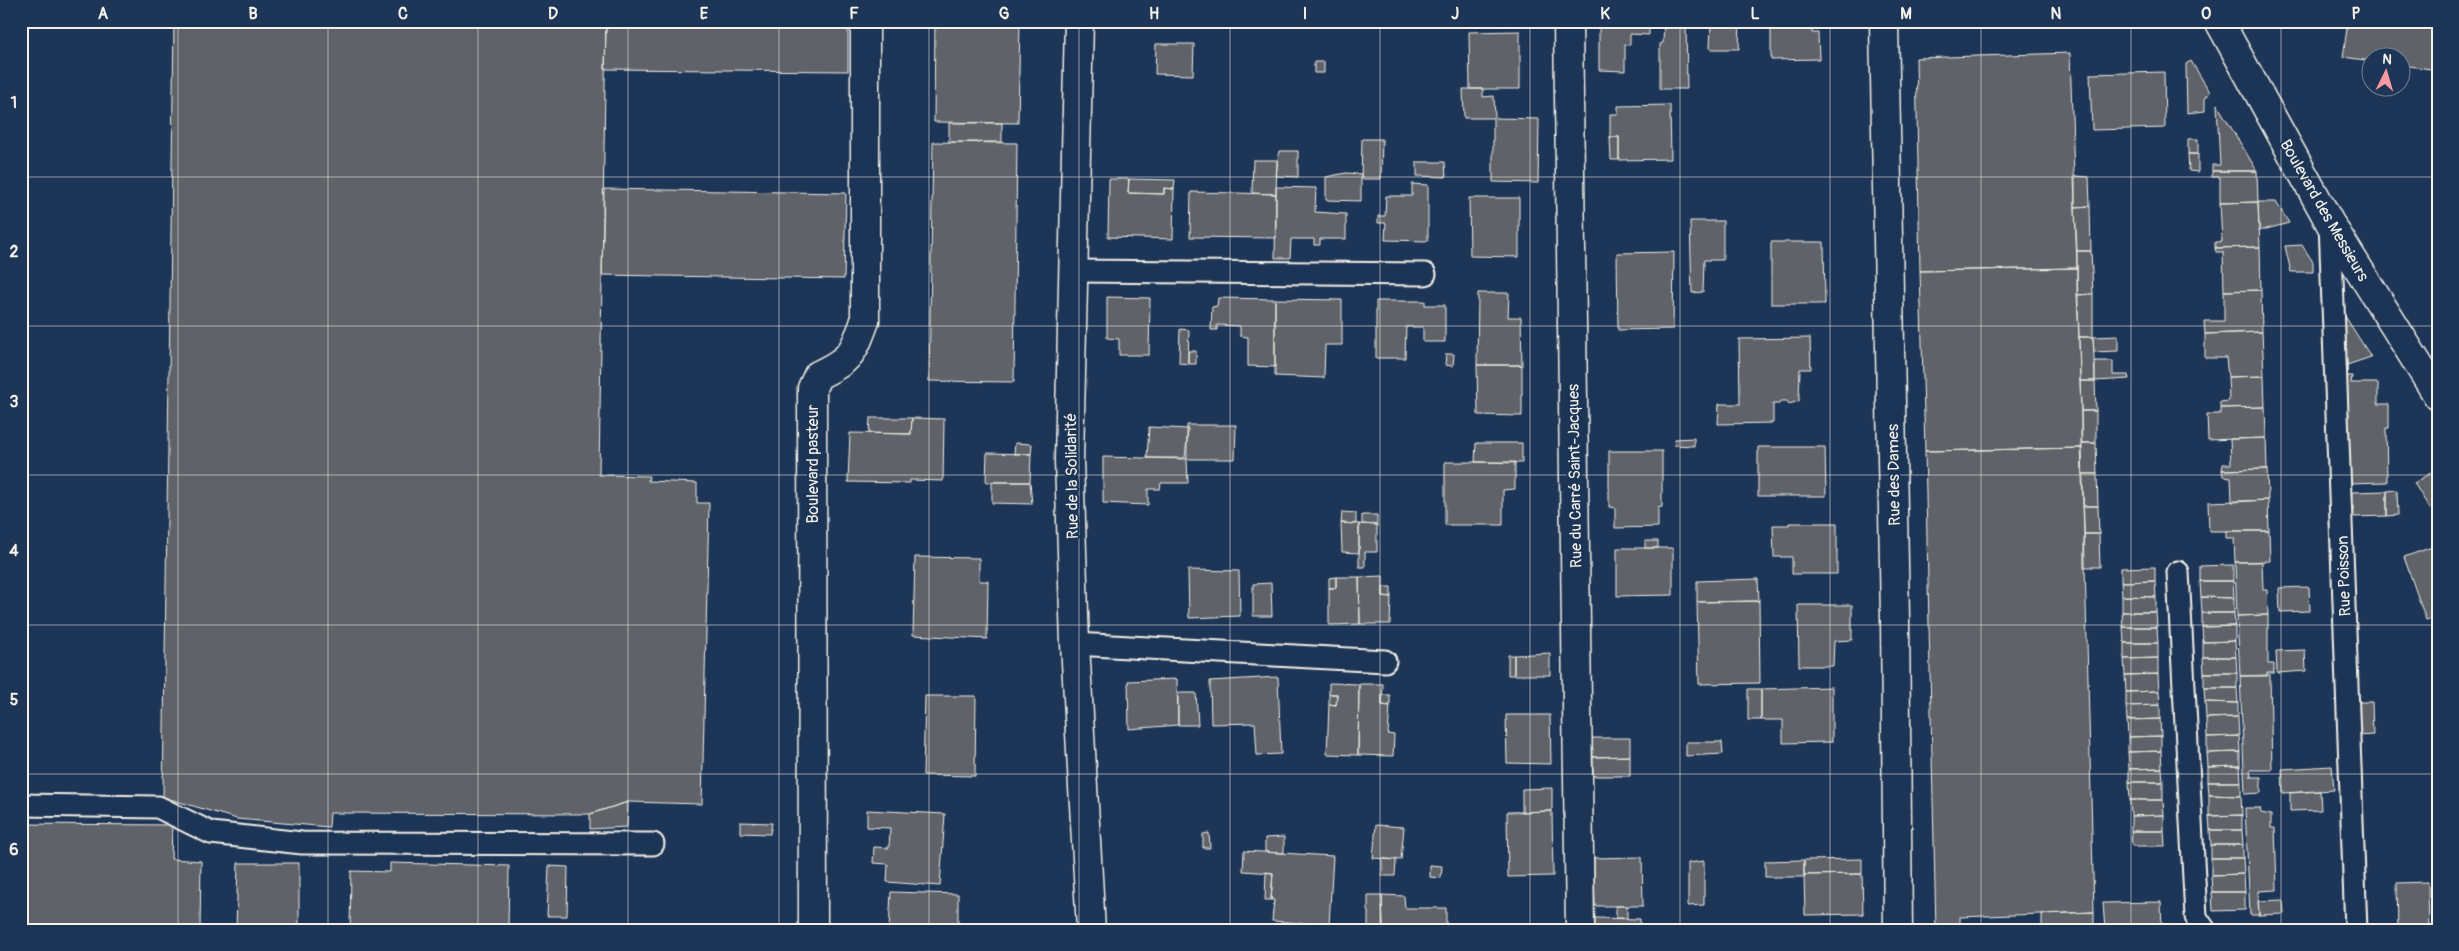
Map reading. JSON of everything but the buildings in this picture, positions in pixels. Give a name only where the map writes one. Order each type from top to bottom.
[{"type":"street","name":"Boulevard pasteur","points":[[813,930],[812,388],[818,375],[840,364],[855,349],[865,321],[865,21]]},
{"type":"street","name":"Rue de la Solidarité","points":[[1079,21],[1069,460],[1075,644],[1091,930]]},
{"type":"street","name":"Rue du Carré Saint-Jacques","points":[[1568,21],[1580,930]]},
{"type":"street","name":"Rue des Dames","points":[[1884,21],[1895,619],[1898,930]]},
{"type":"street","name":"Boulevard des Messieurs","points":[[2219,21],[2330,223],[2438,396]]},
{"type":"lane","name":"Rue Poisson","points":[[2330,223],[2356,930]]},
{"type":"lane","points":[[1074,271],[1426,274]]},
{"type":"lane","points":[[2178,572],[2196,917],[2205,930]]},
{"type":"lane","points":[[1075,644],[1385,661]]},
{"type":"lane","points":[[21,805],[158,807],[211,833],[302,844],[652,844]]}]
